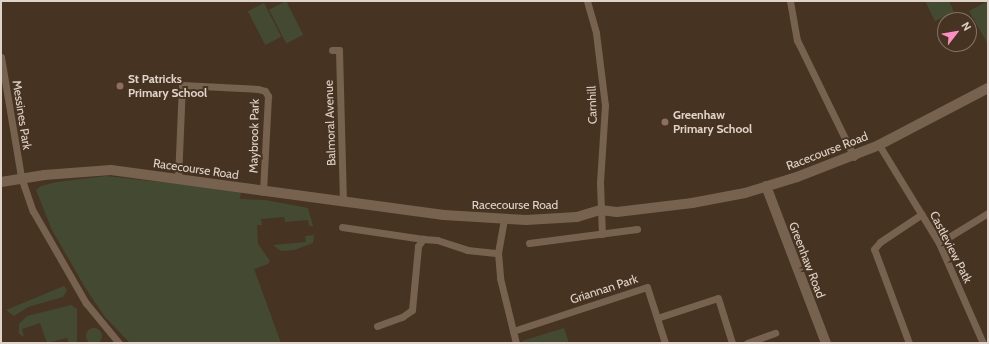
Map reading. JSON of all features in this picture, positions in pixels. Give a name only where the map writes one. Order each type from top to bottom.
[{"type":"main road","name":"Racecourse Road","points":[[1,182],[21,177],[111,170],[263,192],[444,215],[504,219],[577,217],[600,210],[617,212],[692,203],[766,186],[854,157],[988,88]]},
{"type":"main road","name":"Greenhaw Road","points":[[766,186],[826,343]]},
{"type":"street","name":"Carnhill","points":[[587,1],[596,33],[605,106],[600,210],[602,234]]},
{"type":"street","points":[[790,1],[797,40],[854,157]]},
{"type":"street","name":"Balmoral Avenue","points":[[332,50],[339,50],[343,202]]},
{"type":"street","name":"Messines Park","points":[[1,57],[21,177]]},
{"type":"street","name":"Maybrook Park","points":[[178,179],[182,85],[258,89],[265,91],[268,96],[263,192]]},
{"type":"street","name":"Castleview Patk","points":[[879,145],[940,244],[983,343]]},
{"type":"street","points":[[21,177],[33,211],[69,276],[92,312],[119,343]]},
{"type":"street","points":[[940,244],[988,213]]},
{"type":"street","points":[[909,343],[874,249],[880,242],[922,214]]},
{"type":"street","points":[[504,219],[498,253],[500,278],[516,343]]},
{"type":"street","points":[[342,227],[437,240],[467,250],[498,253]]},
{"type":"street","points":[[529,243],[638,229]]},
{"type":"street","points":[[377,326],[402,317],[412,310],[418,246],[423,239]]},
{"type":"street","name":"Griannan Park","points":[[513,332],[647,287],[665,343]]},
{"type":"street","points":[[657,318],[718,298],[732,343]]},
{"type":"street","points":[[746,343],[775,333]]},
{"type":"green space","points":[[286,1],[303,35],[286,43],[269,10]]},
{"type":"green space","points":[[925,1],[949,1],[954,12],[937,12],[937,20],[935,21]]},
{"type":"green space","points":[[988,1],[988,44],[977,25],[977,12],[969,11]]},
{"type":"green space","points":[[264,3],[281,37],[265,45],[248,11]]},
{"type":"green space","points":[[106,176],[241,191],[240,199],[265,200],[308,208],[313,226],[309,226],[308,220],[285,222],[284,217],[261,219],[262,225],[257,225],[258,244],[270,261],[268,264],[254,269],[281,343],[130,343],[105,317],[86,289],[52,230],[36,190],[41,186],[57,182]]},
{"type":"green space","points":[[314,235],[313,243],[294,250],[281,251],[273,245],[306,242],[305,236]]},
{"type":"green space","points":[[64,286],[67,290],[63,297],[28,307],[14,316],[6,310]]},
{"type":"green space","points":[[71,305],[77,309],[77,343],[69,343],[67,338],[47,343],[40,323],[22,329],[24,337],[19,334],[19,324],[27,316]]},
{"type":"green space","points":[[91,328],[97,328],[102,333],[100,342],[97,344],[91,344],[86,339],[86,333]]},
{"type":"green space","points":[[564,328],[569,343],[523,343],[522,341]]},
{"type":"place","name":"St Patricks Primary School","points":[[120,86]]},
{"type":"place","name":"Greenhaw Primary School","points":[[665,122]]}]
